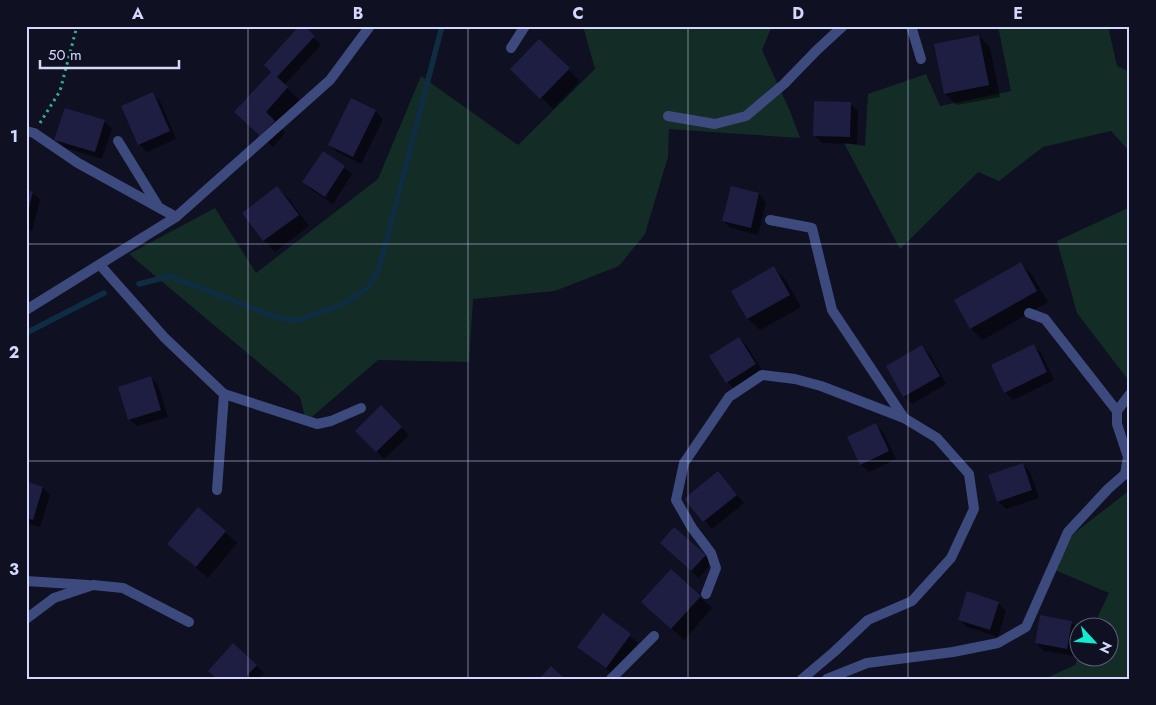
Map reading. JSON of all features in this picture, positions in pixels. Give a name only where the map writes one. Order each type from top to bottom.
[{"type":"street","points":[[26,310],[176,217],[330,80],[370,26]]},
{"type":"street","points":[[511,48],[525,26]]},
{"type":"street","points":[[668,116],[715,124],[746,116],[784,84],[843,26]]},
{"type":"street","points":[[911,26],[921,59]]},
{"type":"street","points":[[30,132],[78,163],[176,217]]},
{"type":"street","points":[[118,141],[158,207]]},
{"type":"street","points":[[770,220],[812,228],[832,310],[904,418]]},
{"type":"street","points":[[100,265],[164,337],[224,394],[317,424],[331,421],[361,408]]},
{"type":"street","points":[[1029,313],[1045,319],[1117,411]]},
{"type":"street","points":[[706,594],[716,568],[711,553],[692,528],[676,500],[684,463],[729,397],[762,375],[795,379],[821,386],[904,418],[937,438],[969,474],[974,509],[950,558],[912,601],[868,620],[802,679]]},
{"type":"street","points":[[217,490],[224,394]]},
{"type":"street","points":[[827,679],[867,663],[953,652],[998,643],[1026,627],[1068,532],[1108,489],[1125,474],[1128,457],[1117,424],[1117,411],[1130,394]]},
{"type":"street","points":[[26,580],[124,588],[188,622]]},
{"type":"street","points":[[26,619],[54,598],[93,585]]},
{"type":"street","points":[[611,679],[654,636]]},
{"type":"path","points":[[30,132],[60,91],[77,26]]},
{"type":"green space","points":[[583,26],[772,26],[762,50],[790,111],[800,138],[669,129],[668,157],[645,234],[619,266],[555,291],[473,299],[469,362],[378,360],[306,422],[300,397],[129,254],[215,208],[256,273],[378,179],[421,76],[518,145],[595,69]]},
{"type":"green space","points":[[998,26],[1108,26],[1117,66],[1130,72],[1130,152],[1111,131],[1043,147],[999,181],[978,172],[900,249],[844,143],[865,146],[868,94],[926,74],[940,106],[1011,91]]},
{"type":"green space","points":[[1130,207],[1129,381],[1077,313],[1057,241]]},
{"type":"green space","points":[[1130,490],[1130,679],[1044,679],[1068,668],[1118,668],[1118,618],[1097,618],[1109,593],[1055,570],[1073,534]]},
{"type":"building","points":[[299,26],[304,26],[315,36],[277,77],[288,87],[266,112],[275,121],[260,136],[234,112],[271,72],[264,65]]},
{"type":"building","points":[[979,35],[989,85],[944,94],[934,44]]},
{"type":"building","points":[[539,39],[570,68],[540,99],[510,69]]},
{"type":"building","points":[[153,92],[170,131],[138,145],[121,106]]},
{"type":"building","points":[[351,98],[376,110],[353,157],[328,145]]},
{"type":"building","points":[[814,101],[851,102],[850,137],[813,136]]},
{"type":"building","points":[[65,108],[105,120],[95,152],[54,140]]},
{"type":"building","points":[[323,151],[345,166],[325,197],[302,182]]},
{"type":"building","points":[[277,186],[299,215],[263,241],[242,213]]},
{"type":"building","points":[[731,186],[759,193],[751,228],[722,221]]},
{"type":"building","points":[[26,190],[33,192],[27,215],[26,215]]},
{"type":"building","points":[[1021,262],[1037,291],[970,329],[954,300]]},
{"type":"building","points":[[774,266],[790,295],[747,319],[731,291]]},
{"type":"building","points":[[739,337],[756,364],[726,383],[709,356]]},
{"type":"building","points":[[1034,344],[1047,372],[1004,393],[991,365]]},
{"type":"building","points":[[922,345],[940,376],[903,397],[886,366]]},
{"type":"building","points":[[151,376],[161,410],[128,420],[118,387]]},
{"type":"building","points":[[381,405],[402,427],[376,452],[355,431]]},
{"type":"building","points":[[876,423],[889,451],[860,465],[847,437]]},
{"type":"building","points":[[1023,463],[1032,490],[997,502],[988,475]]},
{"type":"building","points":[[718,471],[737,495],[703,522],[684,499]]},
{"type":"building","points":[[26,481],[43,487],[33,520],[26,518]]},
{"type":"building","points":[[198,507],[226,531],[196,567],[167,544]]},
{"type":"building","points":[[674,527],[706,555],[691,571],[660,543]]},
{"type":"building","points":[[671,569],[701,596],[671,629],[641,602]]},
{"type":"building","points":[[967,591],[999,602],[990,630],[958,620]]},
{"type":"building","points":[[603,613],[631,634],[606,668],[577,647]]},
{"type":"building","points":[[1040,615],[1068,620],[1067,649],[1035,643]]},
{"type":"building","points":[[233,643],[257,665],[244,679],[217,679],[208,671]]},
{"type":"building","points":[[551,666],[565,679],[539,679]]},
{"type":"waterway","points":[[139,284],[170,276],[269,315],[295,321],[341,305],[369,287],[379,269],[442,26]]},
{"type":"waterway","points":[[26,333],[104,293]]}]
